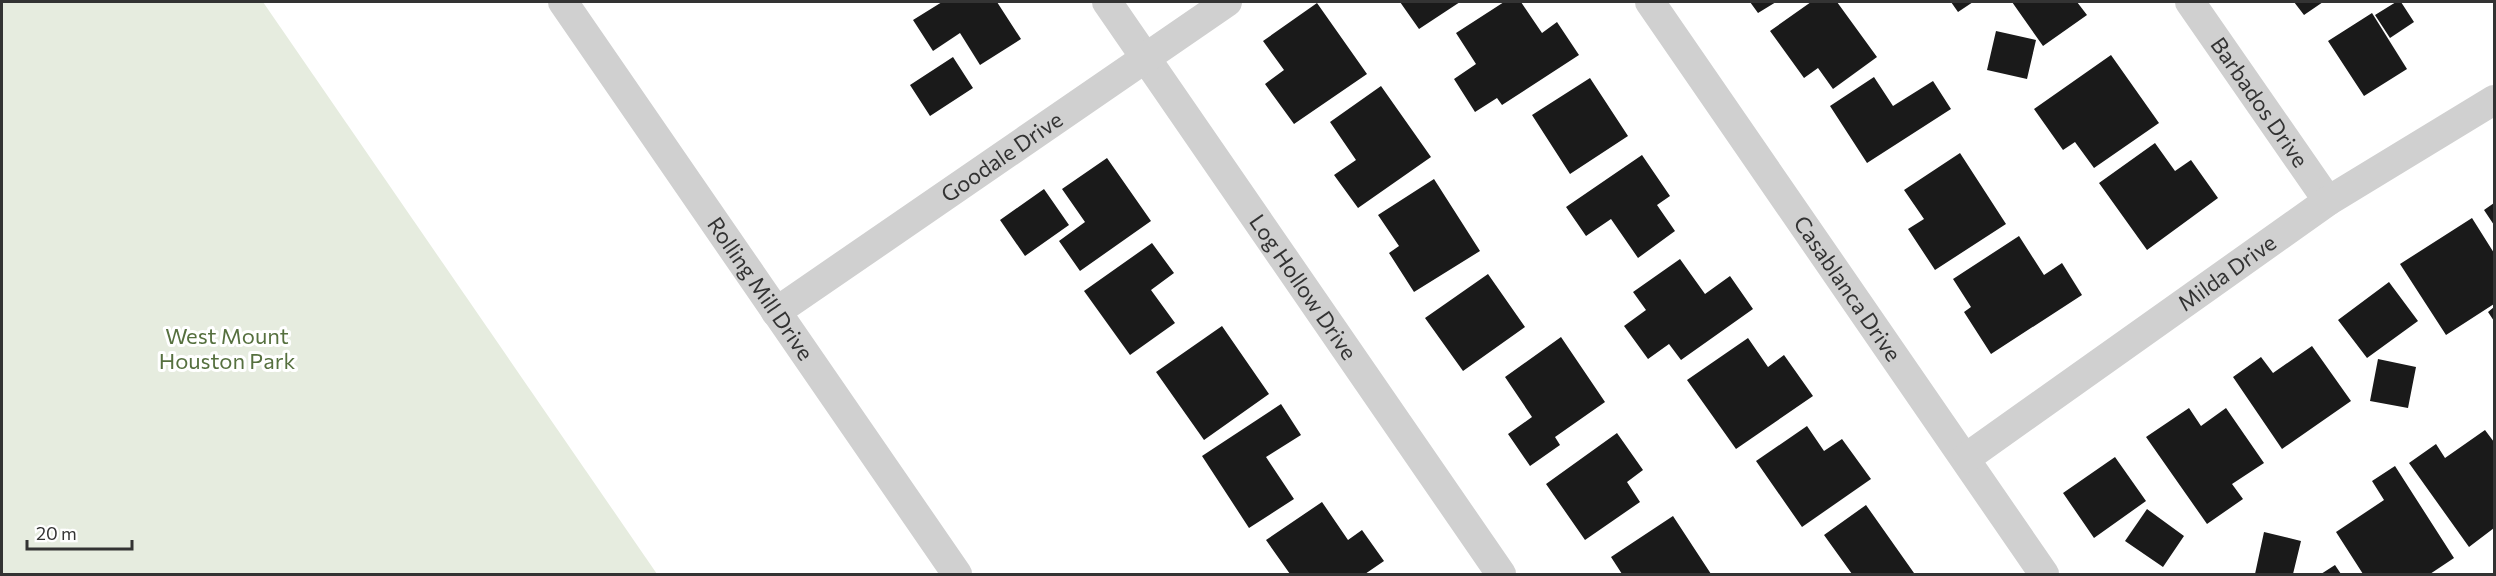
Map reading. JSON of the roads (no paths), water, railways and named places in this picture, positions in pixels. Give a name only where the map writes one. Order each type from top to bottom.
[{"type":"street","name":"Rolling Mill Drive","points":[[563,2],[957,574]]},
{"type":"street","name":"Log Hollow Drive","points":[[1107,2],[1501,574]]},
{"type":"street","name":"Goodale Drive","points":[[776,312],[1227,2]]},
{"type":"street","name":"Casablanca Drive","points":[[1650,2],[2044,574]]},
{"type":"street","name":"Barbados Drive","points":[[2190,2],[2328,201]]},
{"type":"street","name":"Milda Drive","points":[[1966,458],[2328,201],[2494,100]]},
{"type":"park label","name":"West Mount Houston Park","points":[[227,348]]}]
